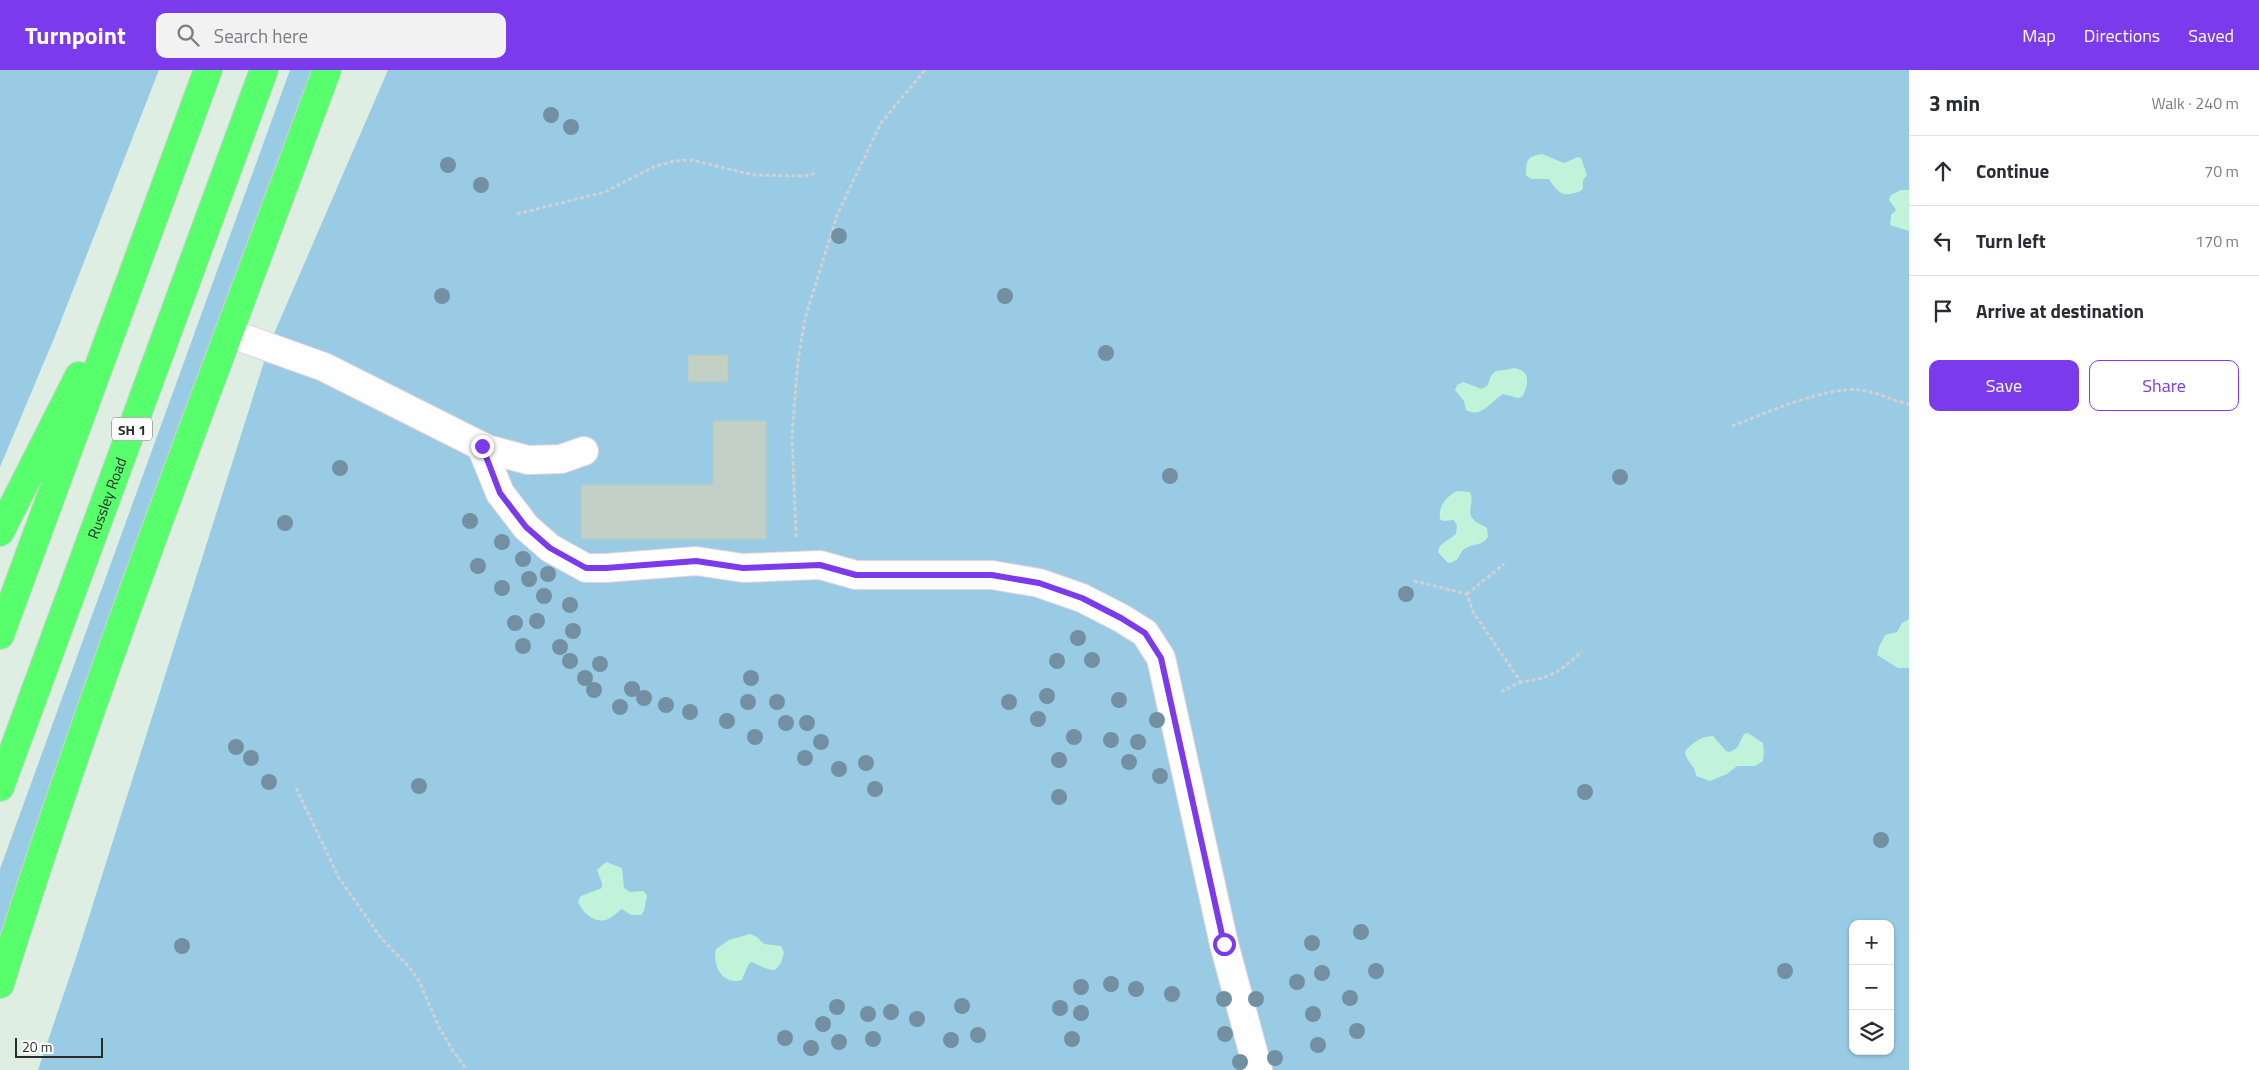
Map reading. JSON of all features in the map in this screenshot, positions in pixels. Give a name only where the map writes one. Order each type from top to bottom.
[{"type":"highway","points":[[0,635],[208,70]]},
{"type":"highway","name":"Russley Road","points":[[0,787],[264,70]]},
{"type":"highway","points":[[0,984],[36,867],[92,703],[327,70]]},
{"type":"highway","points":[[0,532],[133,272]]},
{"type":"lane","points":[[228,333],[324,367],[482,446],[528,460],[561,459],[584,451]]},
{"type":"lane","points":[[482,446],[500,493],[526,527],[550,548],[586,568],[696,561],[743,568],[820,565],[856,575],[992,575],[1039,583],[1082,598],[1145,633],[1161,658],[1224,944],[1258,1070]]},
{"type":"path","points":[[797,565],[792,435],[798,360],[805,320],[837,215],[881,123],[925,70]]},
{"type":"path","points":[[517,214],[605,192],[653,168],[674,161],[692,160],[762,176],[806,176],[816,173]]},
{"type":"path","points":[[1732,426],[1790,403],[1836,392],[1861,390],[1909,404]]},
{"type":"path","points":[[1467,594],[1504,564]]},
{"type":"path","points":[[1414,581],[1467,594]]},
{"type":"path","points":[[1467,594],[1473,612],[1521,682]]},
{"type":"path","points":[[1501,692],[1521,682],[1552,676],[1582,651]]},
{"type":"path","points":[[296,788],[339,878],[381,938],[410,968],[419,981],[440,1027],[453,1051],[467,1070]]},
{"type":"shaded area","points":[[0,70],[159,70],[55,336],[0,467]]},
{"type":"shaded area","points":[[290,70],[314,70],[111,613],[35,832],[0,943],[0,869]]},
{"type":"shaded area","points":[[388,70],[1909,70],[1909,1070],[38,1070],[76,958],[270,343]]},
{"type":"sand","points":[[1542,154],[1564,163],[1578,157],[1581,158],[1587,175],[1583,180],[1581,191],[1569,194],[1561,193],[1549,179],[1531,179],[1526,175],[1528,160],[1533,156]]},
{"type":"sand","points":[[1901,190],[1909,190],[1909,231],[1890,225],[1891,215],[1896,210],[1889,200],[1891,195]]},
{"type":"sand","points":[[1520,369],[1526,375],[1527,383],[1522,397],[1518,398],[1503,394],[1482,411],[1472,412],[1466,410],[1464,401],[1455,390],[1457,385],[1463,382],[1482,389],[1488,385],[1496,371]]},
{"type":"sand","points":[[1457,491],[1470,492],[1472,499],[1471,516],[1476,522],[1487,528],[1488,537],[1481,543],[1469,546],[1461,552],[1455,561],[1448,563],[1438,552],[1443,543],[1456,534],[1457,526],[1454,520],[1443,521],[1440,519],[1440,510],[1449,496]]},
{"type":"sand","points":[[1909,619],[1909,668],[1898,668],[1877,655],[1885,635],[1897,632],[1902,623]]},
{"type":"sand","points":[[1748,733],[1763,743],[1763,761],[1755,766],[1737,766],[1727,774],[1710,781],[1696,776],[1685,752],[1693,743],[1705,737],[1713,736],[1726,751],[1730,752],[1737,748],[1744,734]]},
{"type":"sand","points":[[606,862],[622,868],[624,888],[630,892],[643,891],[647,895],[644,911],[641,915],[631,915],[622,909],[610,918],[599,920],[594,919],[582,909],[578,901],[581,896],[602,888],[597,870]]},
{"type":"sand","points":[[750,934],[757,937],[764,944],[781,946],[784,952],[781,963],[775,970],[771,970],[751,962],[742,980],[729,980],[717,968],[716,949],[729,940]]},
{"type":"building","points":[[688,355],[728,355],[728,382],[688,382]]},
{"type":"building","points":[[713,421],[766,421],[766,539],[581,539],[581,485],[713,485]]},
{"type":"route","points":[[482,446],[500,493],[526,527],[550,548],[586,568],[696,561],[743,568],[820,565],[856,575],[992,575],[1039,583],[1082,598],[1145,633],[1161,658],[1224,944]]}]
